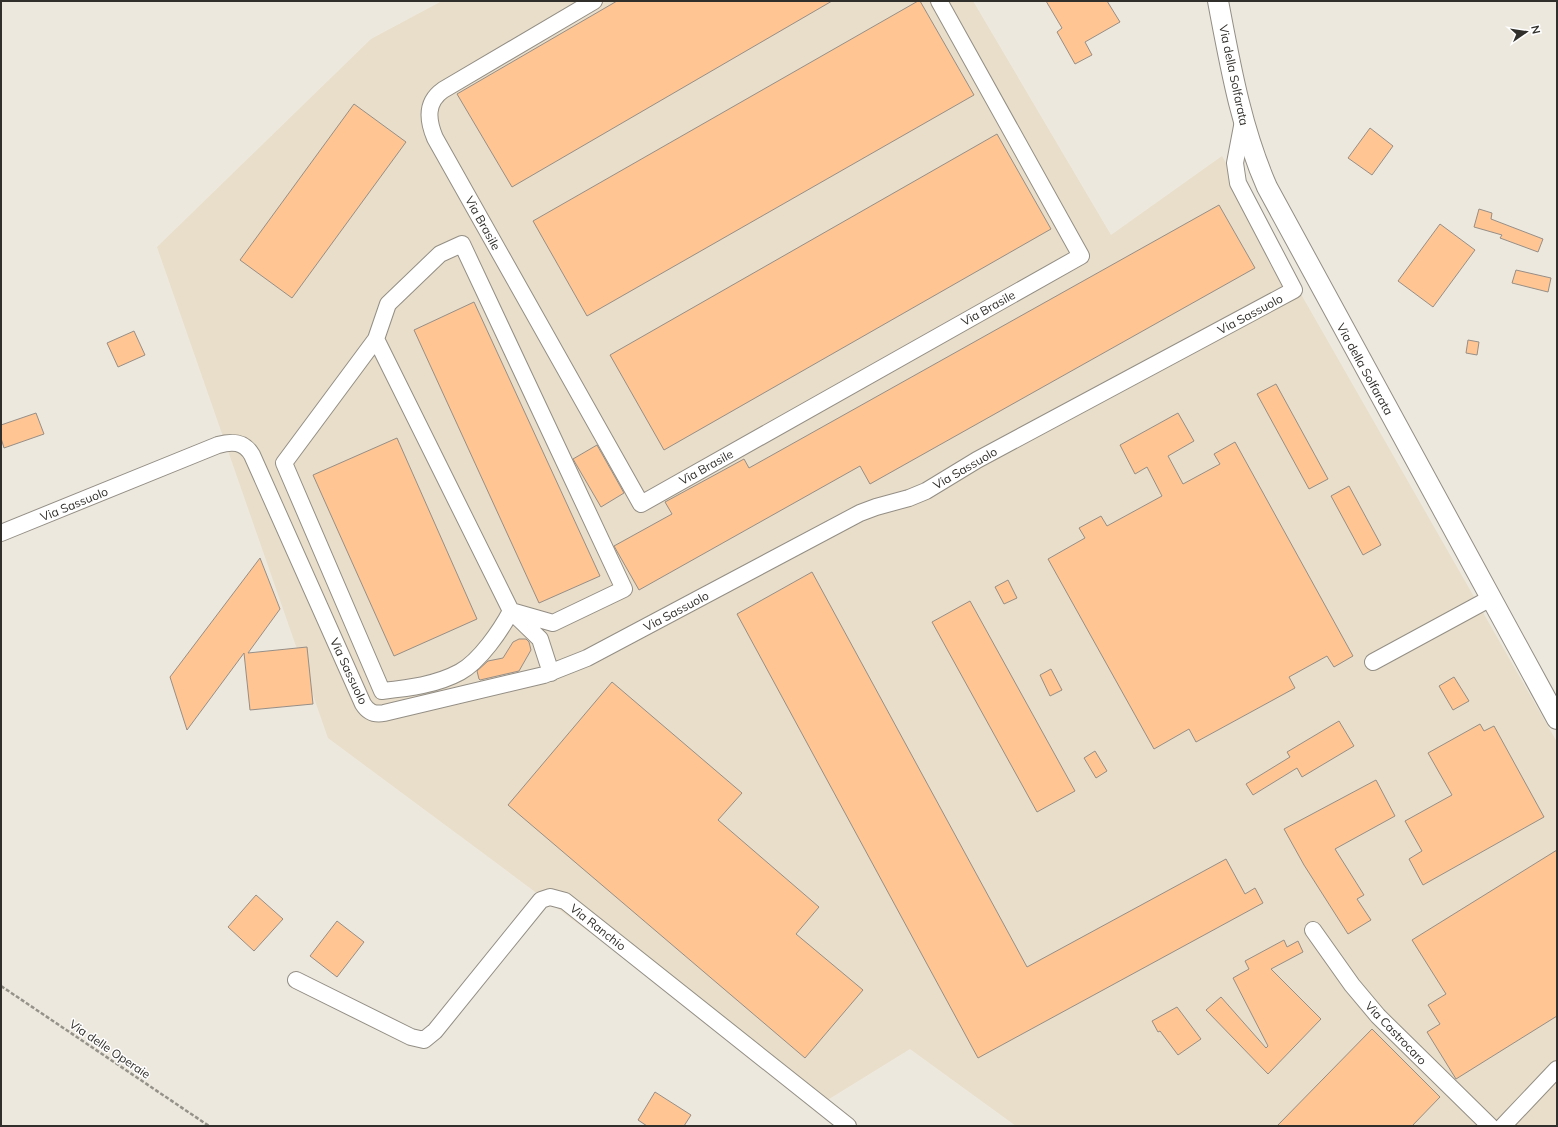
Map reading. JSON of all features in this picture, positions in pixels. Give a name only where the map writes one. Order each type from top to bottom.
[{"type":"main road","name":"Via della Solfarata","points":[[1218,1],[1243,121],[1254,156],[1267,187],[1557,719]]},
{"type":"street","name":"Via Brasile","points":[[594,1],[443,90],[432,101],[429,115],[435,138],[641,504],[1081,256],[939,1]]},
{"type":"street","name":"Via Sassuolo","points":[[1,533],[218,445],[239,443],[247,447],[252,455],[363,704],[368,710],[375,714],[384,713],[551,673],[587,658],[860,513],[909,498],[926,491],[984,456],[1294,290],[1238,183],[1235,163],[1243,121]]},
{"type":"street","points":[[462,244],[624,589],[553,623],[512,611],[498,634],[461,671],[424,686],[382,692],[284,463],[376,339],[388,304],[440,254],[462,244]]},
{"type":"street","points":[[376,339],[512,611],[540,639],[551,673]]},
{"type":"street","points":[[1373,662],[1491,598]]},
{"type":"street","name":"Via Ranchio","points":[[296,980],[411,1037],[424,1040],[432,1035],[541,900],[550,897],[565,901],[848,1126]]},
{"type":"street","name":"Via Castrocaro","points":[[1313,930],[1339,968],[1378,1016],[1490,1126]]},
{"type":"street","points":[[1503,1126],[1555,1075]]},
{"type":"path","name":"Via delle Operaie","points":[[1,986],[209,1126]]},
{"type":"shaded area","points":[[442,1],[973,1],[1111,235],[1222,156],[1557,742],[1557,1126],[1016,1126],[910,1049],[821,1104],[328,738],[157,247],[371,39]]},
{"type":"building","points":[[617,1],[832,1],[512,187],[457,94]]},
{"type":"building","points":[[920,1],[974,95],[587,316],[533,221]]},
{"type":"building","points":[[1046,1],[1107,1],[1120,22],[1085,42],[1092,55],[1075,64],[1057,32],[1062,28]]},
{"type":"building","points":[[354,104],[406,142],[292,298],[240,260]]},
{"type":"building","points":[[1370,128],[1393,146],[1372,175],[1348,158]]},
{"type":"building","points":[[997,134],[1051,229],[664,450],[610,355]]},
{"type":"building","points":[[1219,205],[1255,268],[870,484],[860,466],[639,590],[614,546],[672,514],[665,502],[744,459],[749,468]]},
{"type":"building","points":[[1479,209],[1492,213],[1491,219],[1543,239],[1538,252],[1500,238],[1502,235],[1474,227]]},
{"type":"building","points":[[1440,224],[1475,250],[1433,307],[1398,281]]},
{"type":"building","points":[[1516,270],[1551,278],[1548,292],[1512,283]]},
{"type":"building","points":[[474,302],[600,576],[539,603],[414,330]]},
{"type":"building","points":[[134,331],[145,355],[118,367],[107,343]]},
{"type":"building","points":[[1468,340],[1479,342],[1477,355],[1466,353]]},
{"type":"building","points":[[1276,384],[1328,479],[1309,489],[1257,394]]},
{"type":"building","points":[[36,413],[44,434],[4,448],[1,438],[1,425]]},
{"type":"building","points":[[1178,413],[1194,441],[1168,456],[1183,484],[1220,464],[1214,454],[1235,442],[1353,656],[1334,667],[1327,656],[1289,677],[1295,688],[1196,742],[1189,729],[1154,749],[1048,559],[1085,538],[1079,528],[1101,516],[1107,526],[1162,496],[1147,467],[1135,474],[1120,445]]},
{"type":"building","points":[[397,438],[477,619],[394,656],[313,475]]},
{"type":"building","points":[[597,445],[624,493],[601,507],[573,459]]},
{"type":"building","points":[[1349,486],[1381,545],[1363,555],[1331,496]]},
{"type":"building","points":[[260,558],[280,609],[248,653],[307,647],[313,704],[250,710],[244,653],[187,730],[170,677]]},
{"type":"building","points":[[812,572],[1027,967],[1226,859],[1245,894],[1255,888],[1263,903],[978,1058],[737,614]]},
{"type":"building","points":[[1008,580],[1017,598],[1004,604],[995,587]]},
{"type":"building","points":[[970,601],[1075,791],[1037,812],[932,622]]},
{"type":"building","points":[[519,639],[526,639],[529,642],[531,650],[519,671],[480,680],[477,671],[488,661],[503,658],[513,642]]},
{"type":"building","points":[[1051,669],[1062,690],[1050,696],[1040,675]]},
{"type":"building","points":[[1454,677],[1469,701],[1453,710],[1439,686]]},
{"type":"building","points":[[612,682],[742,793],[718,820],[819,907],[796,934],[863,990],[805,1058],[508,805]]},
{"type":"building","points":[[1339,721],[1354,746],[1302,777],[1297,768],[1253,795],[1246,784],[1290,757],[1287,752]]},
{"type":"building","points":[[1480,724],[1484,731],[1494,726],[1544,817],[1423,885],[1409,859],[1422,851],[1405,821],[1452,795],[1428,753]]},
{"type":"building","points":[[1095,751],[1107,771],[1096,778],[1084,758]]},
{"type":"building","points":[[1376,780],[1395,816],[1335,849],[1364,895],[1357,899],[1371,920],[1348,934],[1304,865],[1284,829]]},
{"type":"building","points":[[1557,850],[1557,1016],[1456,1079],[1427,1032],[1440,1024],[1428,1005],[1446,994],[1412,940]]},
{"type":"building","points":[[256,895],[283,919],[254,951],[228,927]]},
{"type":"building","points":[[337,921],[364,942],[337,977],[310,956]]},
{"type":"building","points":[[1284,940],[1287,947],[1298,941],[1303,952],[1271,969],[1321,1019],[1268,1074],[1206,1010],[1221,997],[1266,1048],[1268,1046],[1233,978],[1249,969],[1245,961]]},
{"type":"building","points":[[1177,1007],[1201,1039],[1178,1055],[1160,1031],[1158,1032],[1152,1021]]},
{"type":"building","points":[[1372,1029],[1440,1097],[1412,1126],[1277,1126]]},
{"type":"building","points":[[655,1092],[691,1115],[684,1126],[647,1126],[638,1120]]}]
